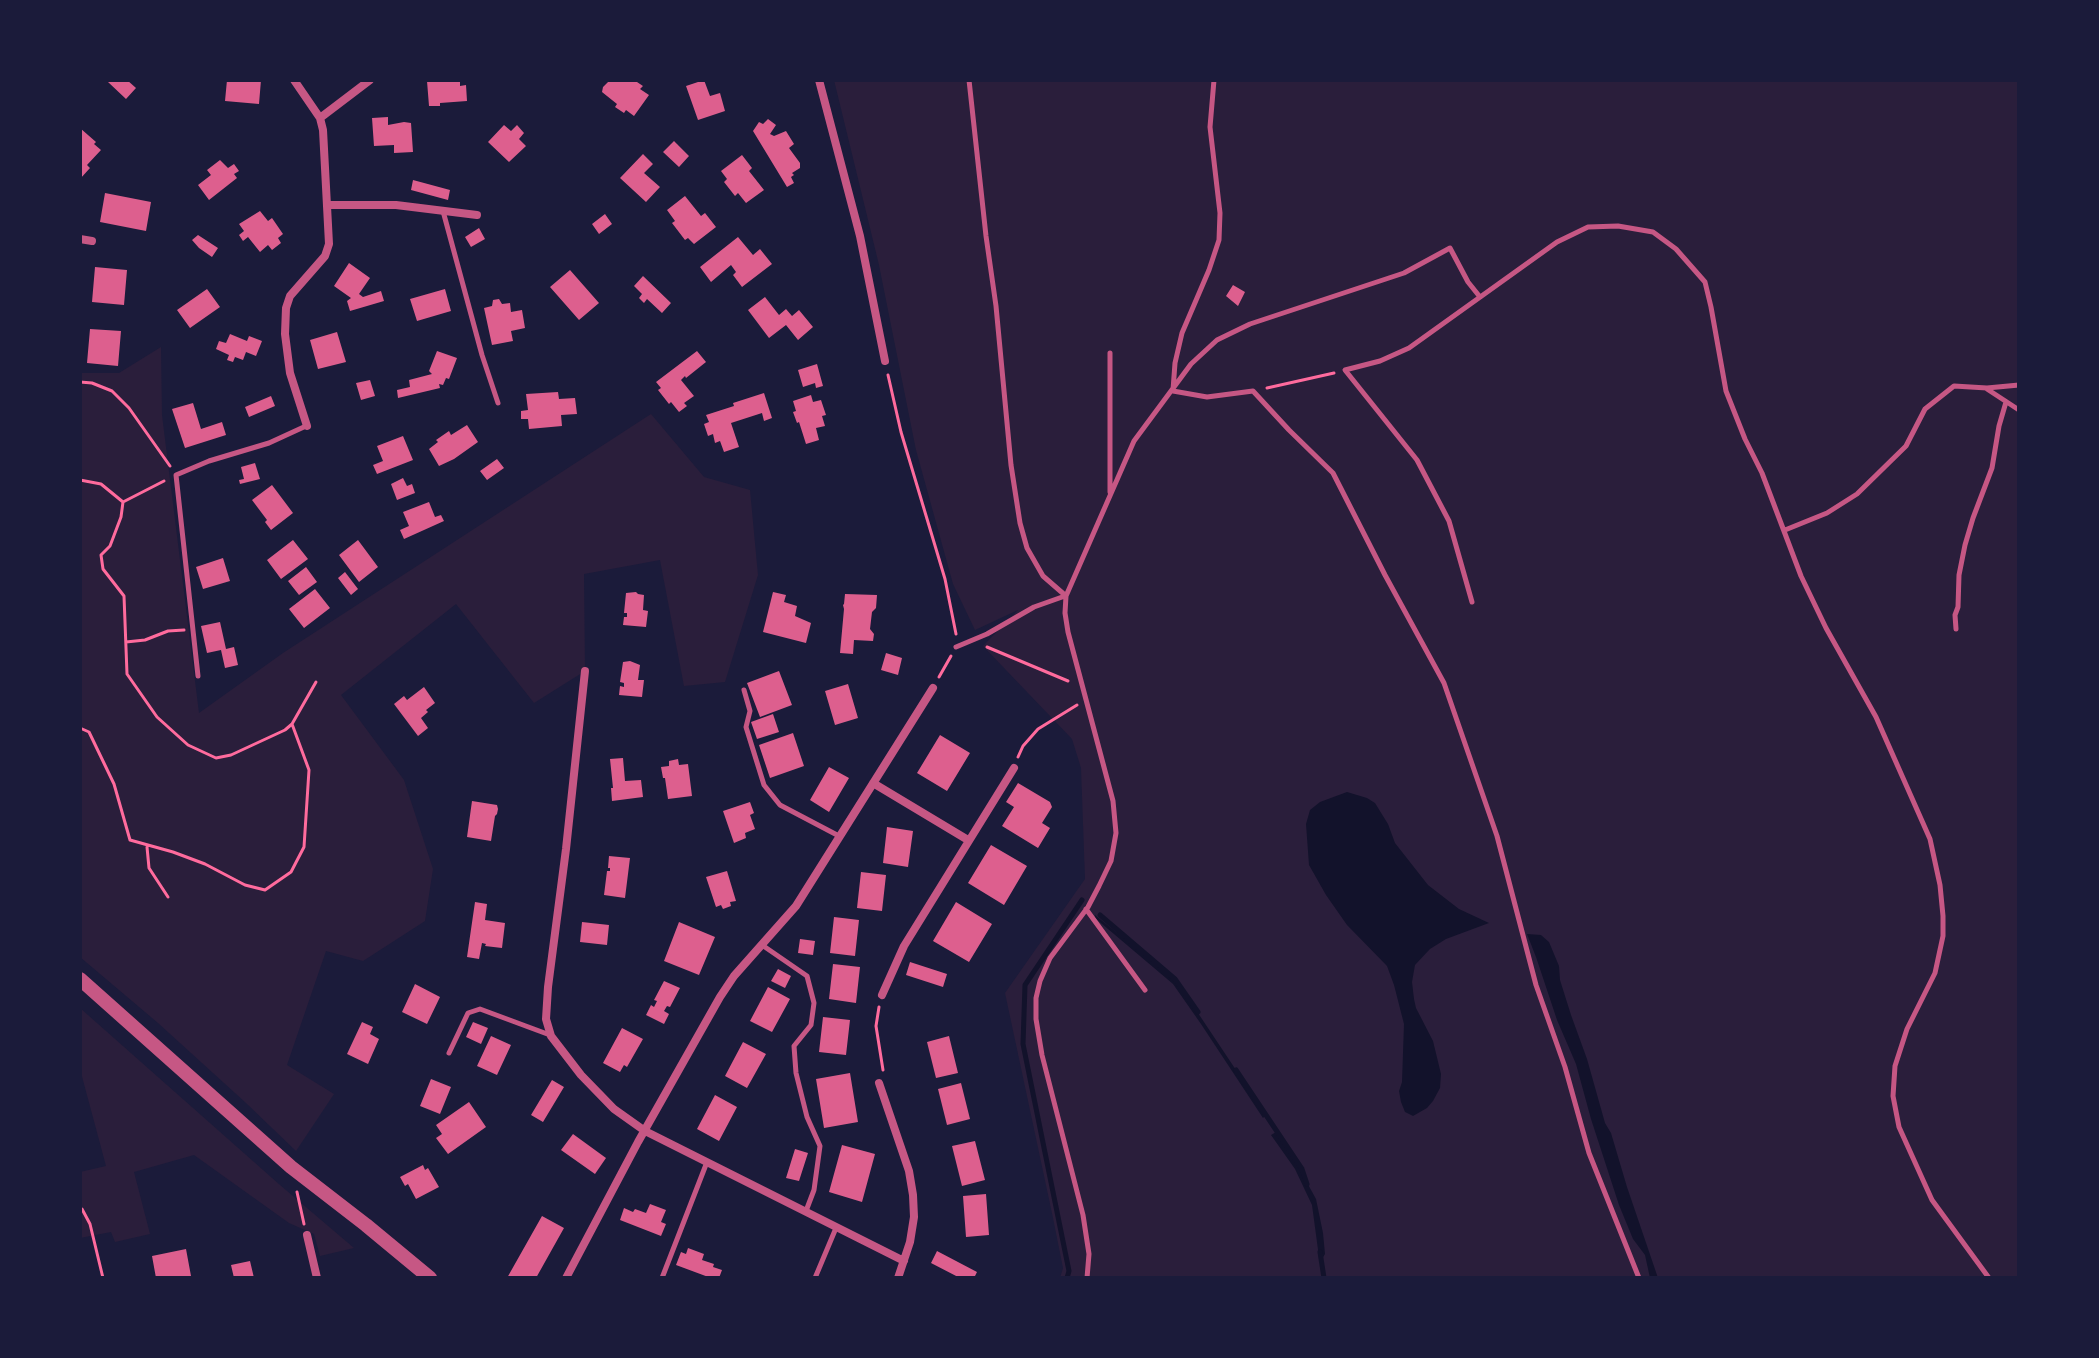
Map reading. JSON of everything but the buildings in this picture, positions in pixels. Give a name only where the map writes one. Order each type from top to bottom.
[{"type":"street","points":[[294,80],[320,118],[323,130],[329,244],[325,256],[290,296],[286,308],[285,334],[290,373],[307,426]]},
{"type":"street","points":[[320,118],[370,80]]},
{"type":"street","points":[[819,80],[860,236],[885,361]]},
{"type":"street","points":[[327,205],[396,205],[477,215]]},
{"type":"street","points":[[80,239],[92,241]]},
{"type":"street","points":[[585,671],[548,987],[546,1019],[551,1036],[581,1075],[614,1109],[645,1131],[904,1261]]},
{"type":"street","points":[[566,1278],[720,997],[734,976],[796,906],[933,688]]},
{"type":"street","points":[[882,995],[904,946],[1014,768]]},
{"type":"street","points":[[873,783],[968,840]]},
{"type":"street","points":[[80,979],[291,1167],[430,1278]]},
{"type":"street","points":[[879,1083],[909,1171],[913,1195],[910,1242],[898,1278]]},
{"type":"street","points":[[307,1235],[317,1278]]},
{"type":"lane","points":[[969,80],[1020,523],[1027,548],[1043,576],[1066,596]]},
{"type":"lane","points":[[1173,391],[1182,333],[1219,240],[1220,213],[1210,127],[1214,80]]},
{"type":"lane","points":[[443,210],[498,403]]},
{"type":"lane","points":[[1472,602],[1449,521],[1417,460],[1345,370],[1380,361],[1409,348],[1557,242],[1588,227],[1618,226],[1653,232],[1676,249],[1705,282],[1726,391],[1745,439],[1762,473],[1801,576],[1876,717],[1930,839],[1940,885],[1943,936],[1935,973],[1907,1029],[1895,1066],[1893,1096],[1899,1127],[1932,1200],[1989,1278]]},
{"type":"lane","points":[[1087,1278],[1089,1254],[1083,1215],[1042,1055],[1036,1019],[1040,981],[1050,958],[1086,909],[1111,861],[1116,833],[1113,801],[1068,632],[1066,596],[1134,441],[1191,364],[1217,340],[1250,324],[1404,273],[1450,248],[1468,282],[1480,297]]},
{"type":"lane","points":[[1110,353],[1110,493]]},
{"type":"lane","points":[[1785,530],[1827,513],[1857,494],[1906,446],[1925,409],[1954,386],[1987,388],[2019,385]]},
{"type":"lane","points":[[1987,388],[2019,410]]},
{"type":"lane","points":[[1173,391],[1207,397],[1253,391],[1333,473],[1444,683],[1497,836],[1536,985],[1565,1067],[1589,1153],[1639,1278]]},
{"type":"lane","points":[[1956,629],[1963,553],[1992,468],[2006,402]]},
{"type":"lane","points":[[198,676],[176,475],[209,461],[269,443],[307,426]]},
{"type":"lane","points":[[956,647],[1034,607],[1066,596]]},
{"type":"lane","points":[[744,690],[750,711],[746,727],[764,785],[780,805],[840,837]]},
{"type":"lane","points":[[1086,909],[1145,990]]},
{"type":"lane","points":[[762,945],[807,976],[814,1003],[811,1025],[794,1046],[796,1073],[807,1117],[820,1146],[814,1190],[806,1211]]},
{"type":"lane","points":[[449,1053],[468,1013],[480,1009],[551,1036]]},
{"type":"lane","points":[[662,1278],[707,1162]]},
{"type":"lane","points":[[815,1278],[836,1227]]},
{"type":"path","points":[[885,361],[901,432],[945,579],[956,632],[956,647],[933,688]]},
{"type":"path","points":[[1253,391],[1345,370]]},
{"type":"path","points":[[80,382],[112,391],[129,408],[176,475],[123,502]]},
{"type":"path","points":[[80,480],[101,484],[123,502]]},
{"type":"path","points":[[123,502],[110,546],[101,555],[103,569],[124,596],[127,674],[157,717],[188,745],[216,758],[231,755],[292,724],[316,682]]},
{"type":"path","points":[[126,642],[145,640],[168,631],[192,630]]},
{"type":"path","points":[[971,641],[1083,687]]},
{"type":"path","points":[[1014,768],[1023,746],[1038,729],[1086,700]]},
{"type":"path","points":[[80,728],[89,732],[114,784],[130,840],[173,852],[205,864],[245,885],[265,890],[291,872],[304,847],[309,770],[292,724]]},
{"type":"path","points":[[147,847],[149,868],[168,897]]},
{"type":"path","points":[[879,1083],[883,1071],[876,1026],[882,995]]},
{"type":"path","points":[[80,1208],[90,1224],[103,1278]]},
{"type":"shaded area","points":[[834,80],[2019,80],[2019,1278],[1060,1278],[1063,1268],[1005,993],[1085,879],[1081,768],[1072,739],[983,646],[1018,610],[975,630],[953,584],[916,450],[879,265]]},
{"type":"shaded area","points":[[161,347],[162,415],[199,713],[283,653],[651,414],[704,477],[750,490],[758,575],[725,682],[684,686],[660,560],[584,574],[585,671],[534,703],[456,604],[341,695],[404,780],[433,869],[425,921],[363,961],[326,951],[287,1065],[334,1094],[296,1151],[158,1023],[80,957],[80,373],[119,373]]},
{"type":"shaded area","points":[[1347,792],[1375,803],[1395,843],[1428,885],[1459,909],[1489,923],[1446,939],[1430,949],[1415,965],[1412,982],[1416,1008],[1433,1041],[1441,1074],[1440,1088],[1433,1101],[1413,1116],[1405,1112],[1399,1091],[1404,1024],[1387,966],[1347,925],[1309,865],[1306,824],[1310,810],[1320,802]]},
{"type":"shaded area","points":[[1095,915],[1180,986],[1264,1112],[1263,1118],[1173,984]]},
{"type":"shaded area","points":[[1527,934],[1541,935],[1549,942],[1559,966],[1560,980],[1605,1123],[1611,1133],[1658,1278],[1650,1278],[1645,1255],[1633,1239],[1619,1205],[1576,1064]]},
{"type":"shaded area","points":[[80,1008],[354,1248],[320,1256],[314,1234],[289,1223],[194,1155],[134,1172],[150,1234],[115,1242],[111,1232],[80,1238],[80,1172],[106,1166],[80,1069]]},
{"type":"shaded area","points":[[1276,1132],[1316,1199],[1323,1233],[1325,1254],[1322,1259],[1319,1257],[1312,1205],[1295,1169],[1271,1135]]},
{"type":"waterway","points":[[1067,1278],[1069,1271],[1023,1044],[1025,985],[1082,900]]},
{"type":"waterway","points":[[1100,915],[1175,979],[1198,1012]]},
{"type":"waterway","points":[[1236,1070],[1302,1169],[1307,1184]]},
{"type":"waterway","points":[[1320,1252],[1324,1278]]}]
